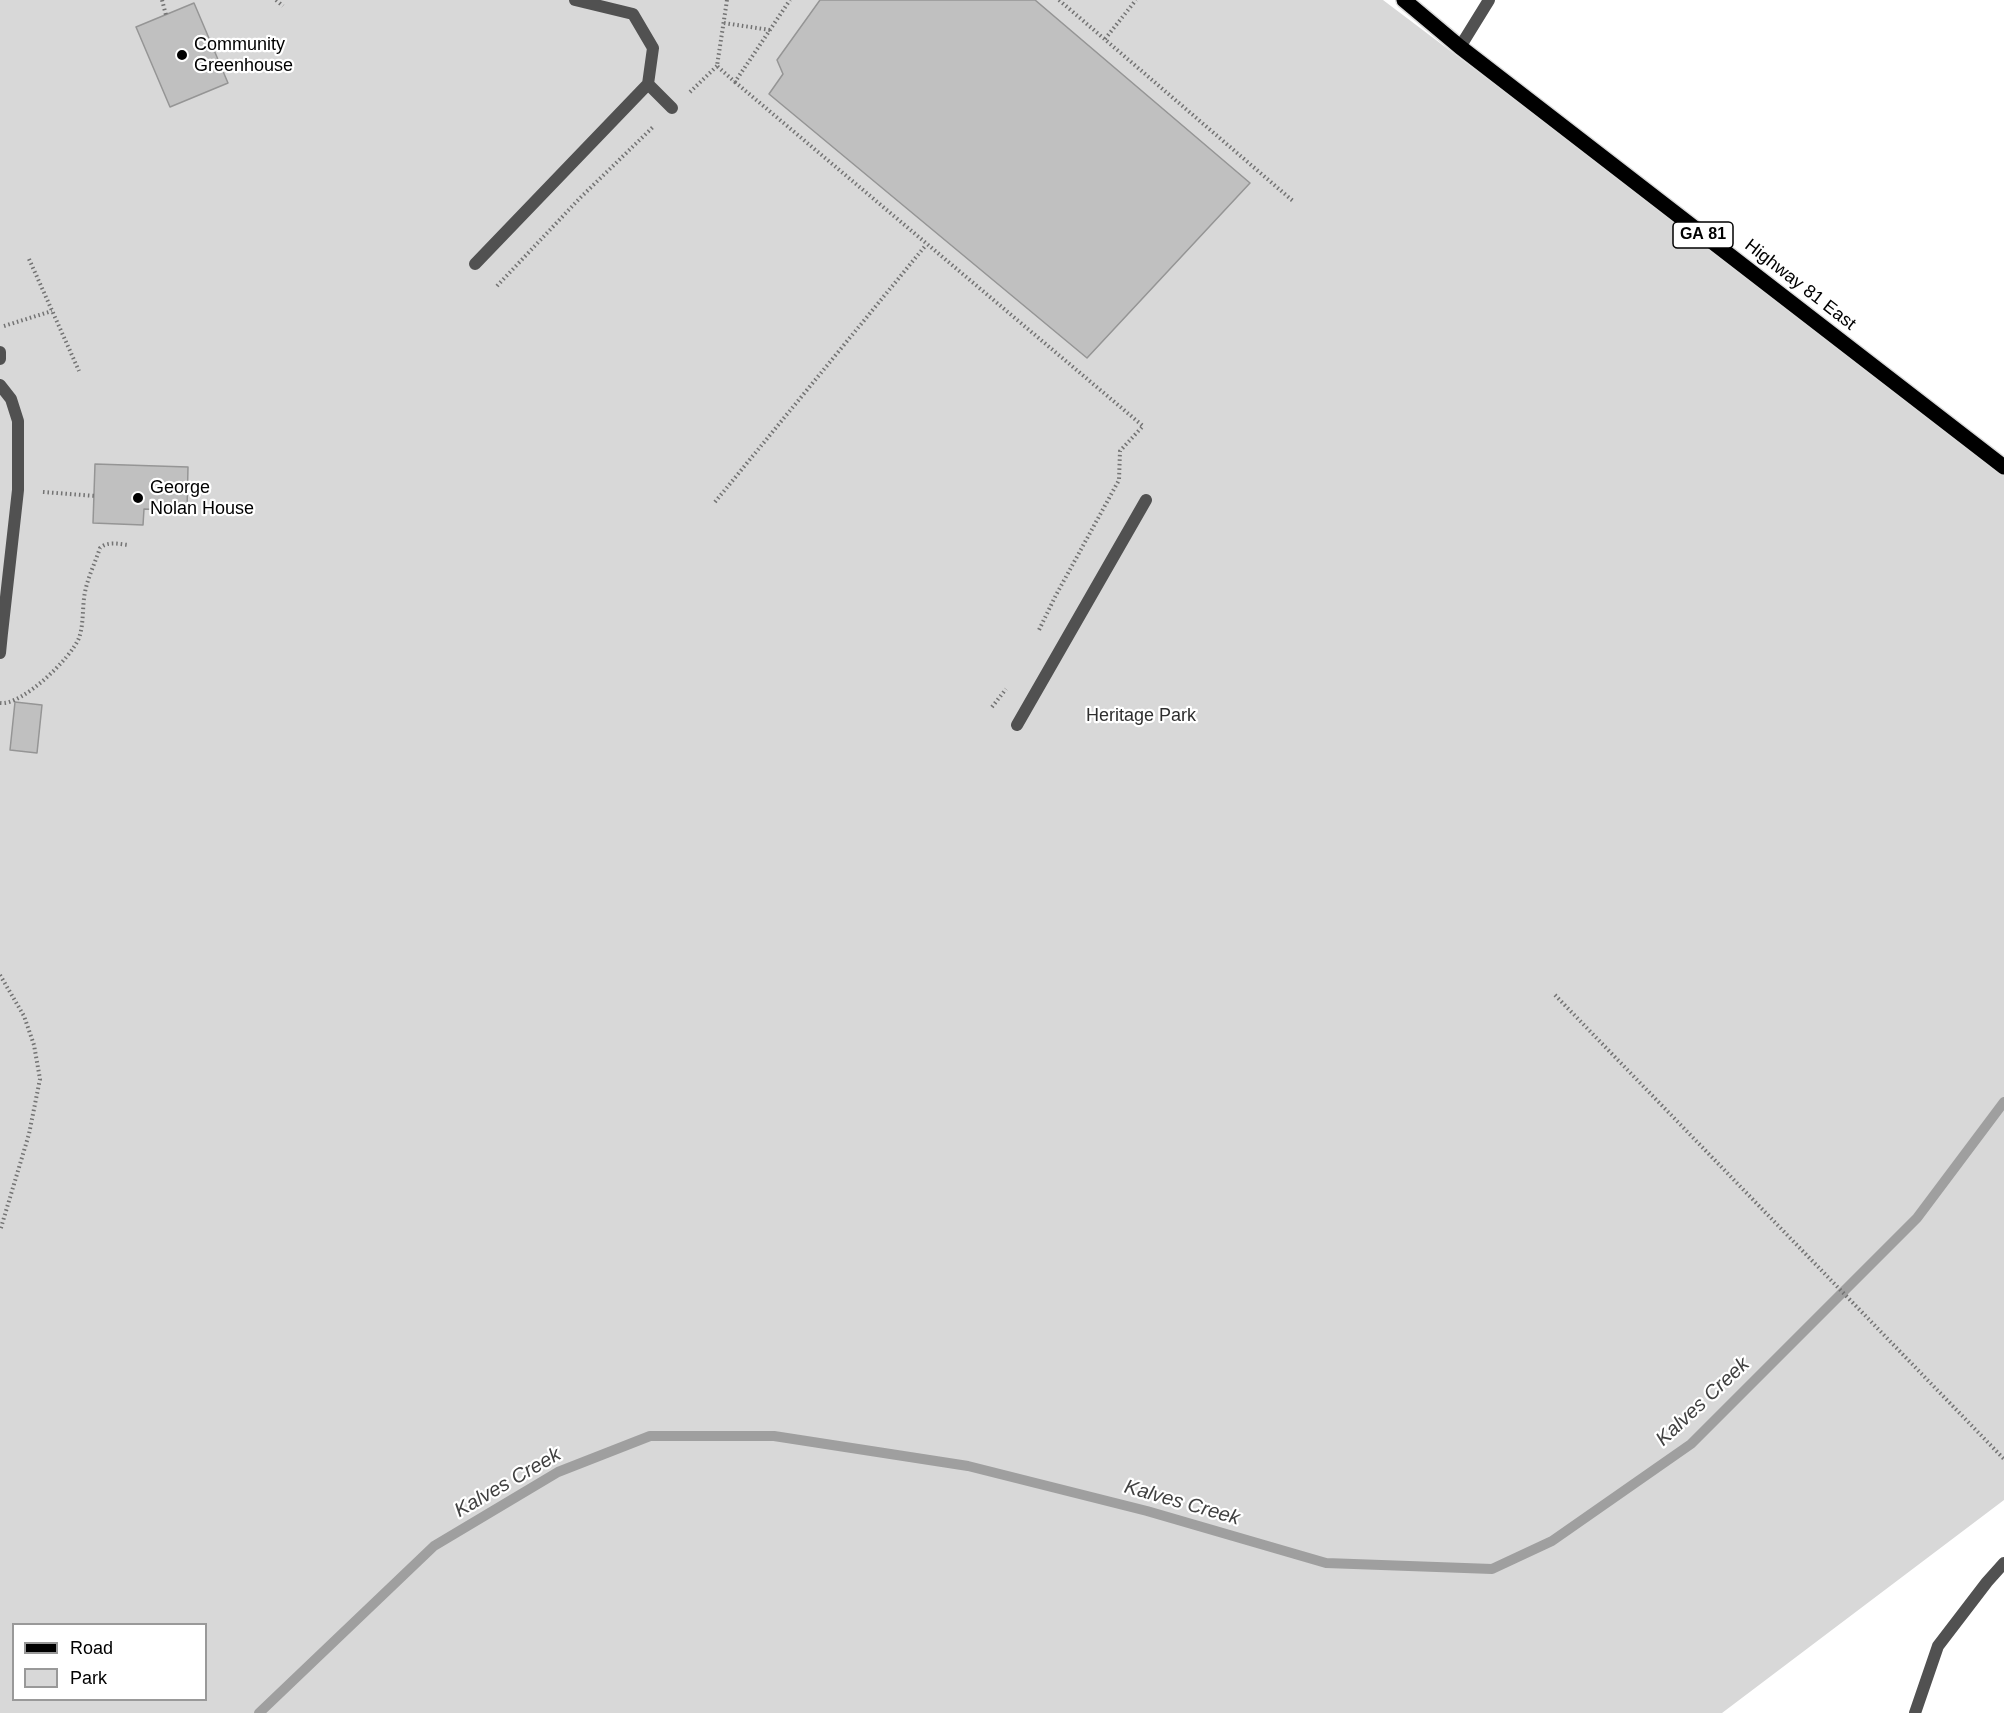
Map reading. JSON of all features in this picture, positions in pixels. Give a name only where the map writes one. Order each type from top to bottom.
[{"type":"main road","name":"Highway 81 East","points":[[1404,0],[1460,47],[2004,467]]},
{"type":"street","points":[[475,264],[648,84],[652,48],[633,14],[575,0]]},
{"type":"street","points":[[1460,47],[1489,0]]},
{"type":"street","points":[[648,84],[672,108]]},
{"type":"street","points":[[0,352],[0,359]]},
{"type":"street","points":[[0,385],[11,399],[18,422],[18,490],[0,653]]},
{"type":"street","points":[[1017,725],[1146,500]]},
{"type":"street","points":[[1914,1713],[1938,1646],[2004,1563]]},
{"type":"path","points":[[162,0],[166,15]]},
{"type":"path","points":[[276,0],[283,6]]},
{"type":"path","points":[[497,286],[580,198],[717,66],[727,0]]},
{"type":"path","points":[[735,82],[790,0]]},
{"type":"path","points":[[1059,0],[1293,201]]},
{"type":"path","points":[[1105,39],[1136,0]]},
{"type":"path","points":[[723,23],[770,30]]},
{"type":"path","points":[[717,66],[926,245],[1143,426],[1120,451],[1119,480],[1035,637]]},
{"type":"path","points":[[715,502],[926,245]]},
{"type":"path","points":[[29,259],[79,371]]},
{"type":"path","points":[[0,327],[52,311]]},
{"type":"path","points":[[18,490],[96,496]]},
{"type":"path","points":[[0,703],[8,704],[37,687],[71,651],[79,637],[85,591],[100,548],[104,544],[128,545]]},
{"type":"path","points":[[992,707],[1006,688]]},
{"type":"path","points":[[0,975],[24,1016],[34,1046],[40,1079],[29,1134],[0,1231]]},
{"type":"path","points":[[1555,995],[2004,1459]]},
{"type":"green space","name":"Heritage Park","points":[[0,0],[1383,0],[2004,469],[2004,1500],[1722,1713],[0,1713]]},
{"type":"building","points":[[820,0],[1035,0],[1250,183],[1087,358],[769,94],[783,74],[777,60]]},
{"type":"building","name":"Community Greenhouse","points":[[194,3],[228,83],[170,107],[136,27]]},
{"type":"building","points":[[95,464],[188,467],[187,511],[144,509],[143,525],[93,523]]},
{"type":"building","points":[[15,702],[42,705],[37,753],[10,750]]},
{"type":"waterway","name":"Kalves Creek","points":[[259,1713],[434,1546],[558,1472],[650,1436],[774,1436],[968,1466],[1147,1511],[1326,1563],[1492,1569],[1552,1541],[1691,1444],[1917,1218],[2004,1102]]},
{"type":"place","name":"Community Greenhouse","points":[[182,55]]},
{"type":"place","name":"George Nolan House","points":[[138,498]]}]
